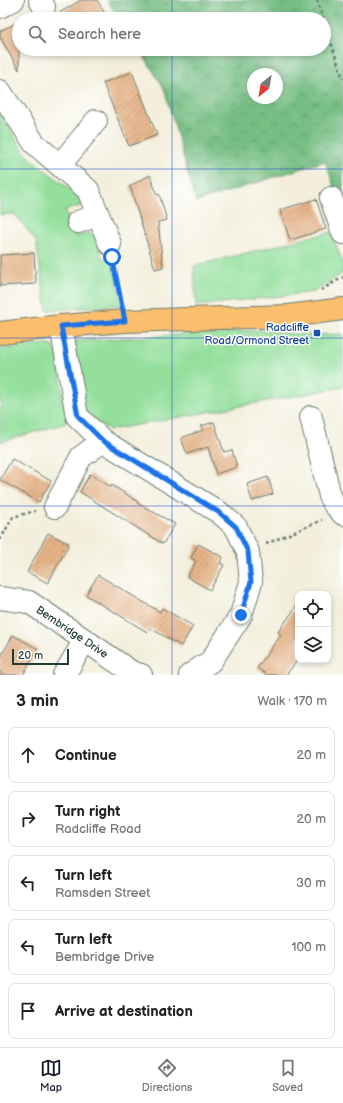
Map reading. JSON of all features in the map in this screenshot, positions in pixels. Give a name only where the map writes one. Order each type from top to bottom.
[{"type":"main road","points":[[0,333],[125,321],[288,316],[343,309]]},
{"type":"street","points":[[0,7],[13,0]]},
{"type":"street","points":[[0,91],[34,143],[88,190],[88,218],[110,244]]},
{"type":"street","points":[[60,165],[96,121]]},
{"type":"street","points":[[331,198],[343,233]]},
{"type":"street","points":[[61,326],[78,416],[103,441],[220,513],[236,527],[248,552],[251,582],[241,615],[218,668],[190,675]]},
{"type":"street","points":[[311,417],[330,496],[334,504],[342,513]]},
{"type":"street","points":[[55,506],[80,457],[103,441]]},
{"type":"street","name":"Bembridge Drive","points":[[0,598],[29,602],[132,673],[141,675]]},
{"type":"street","points":[[64,675],[85,640]]},
{"type":"path","points":[[317,0],[321,12]]},
{"type":"path","points":[[331,42],[343,79]]},
{"type":"path","points":[[110,244],[125,321]]},
{"type":"path","points":[[0,540],[13,517],[55,506]]},
{"type":"path","points":[[248,552],[342,513]]},
{"type":"green space","points":[[107,0],[343,0],[343,212],[325,161],[196,202],[164,88],[143,56],[331,56],[331,12],[115,12]]},
{"type":"green space","points":[[0,113],[22,149],[30,158],[81,198],[83,205],[65,210],[76,236],[89,233],[97,237],[102,259],[112,257],[122,305],[47,310],[36,241],[15,214],[0,215]]},
{"type":"green space","points":[[331,232],[343,263],[343,273],[314,292],[196,306],[194,266]]},
{"type":"green space","points":[[260,330],[306,335],[343,334],[343,387],[110,430],[83,415],[75,341]]},
{"type":"green space","points":[[45,344],[53,346],[58,354],[66,423],[0,442],[0,349]]},
{"type":"building","points":[[81,0],[97,0],[104,12],[61,12]]},
{"type":"building","points":[[12,25],[12,56],[19,56],[19,70],[0,37],[0,31]]},
{"type":"building","points":[[132,72],[157,135],[129,146],[103,83]]},
{"type":"building","points":[[150,175],[157,195],[159,194],[167,220],[158,222],[163,267],[155,269],[130,186]]},
{"type":"building","points":[[316,199],[326,229],[290,240],[280,210]]},
{"type":"building","points":[[34,253],[36,284],[0,286],[0,255]]},
{"type":"building","points":[[214,422],[224,452],[232,450],[237,467],[216,474],[208,447],[187,454],[181,438],[203,430],[201,426]]},
{"type":"building","points":[[12,459],[51,481],[39,502],[0,480]]},
{"type":"building","points":[[90,474],[111,487],[112,485],[138,502],[137,503],[175,524],[163,544],[80,492]]},
{"type":"building","points":[[268,477],[273,494],[252,501],[247,484]]},
{"type":"building","points":[[48,533],[69,544],[48,583],[27,572]]},
{"type":"building","points":[[198,544],[223,557],[220,563],[224,565],[210,590],[187,577],[196,561],[191,558]]},
{"type":"building","points":[[98,575],[160,612],[162,608],[193,626],[181,646],[150,628],[147,632],[86,595]]},
{"type":"building","points":[[295,608],[295,663],[286,675],[267,675],[257,668],[281,635],[278,632]]},
{"type":"building","points":[[13,635],[38,649],[23,675],[0,675],[0,658]]},
{"type":"place","name":"Radcliffe Road/Ormond Street","points":[[317,333]]},
{"type":"route","points":[[112,257],[125,321],[61,326],[78,416],[103,441],[220,513],[236,527],[248,552],[251,582],[241,615]]}]
